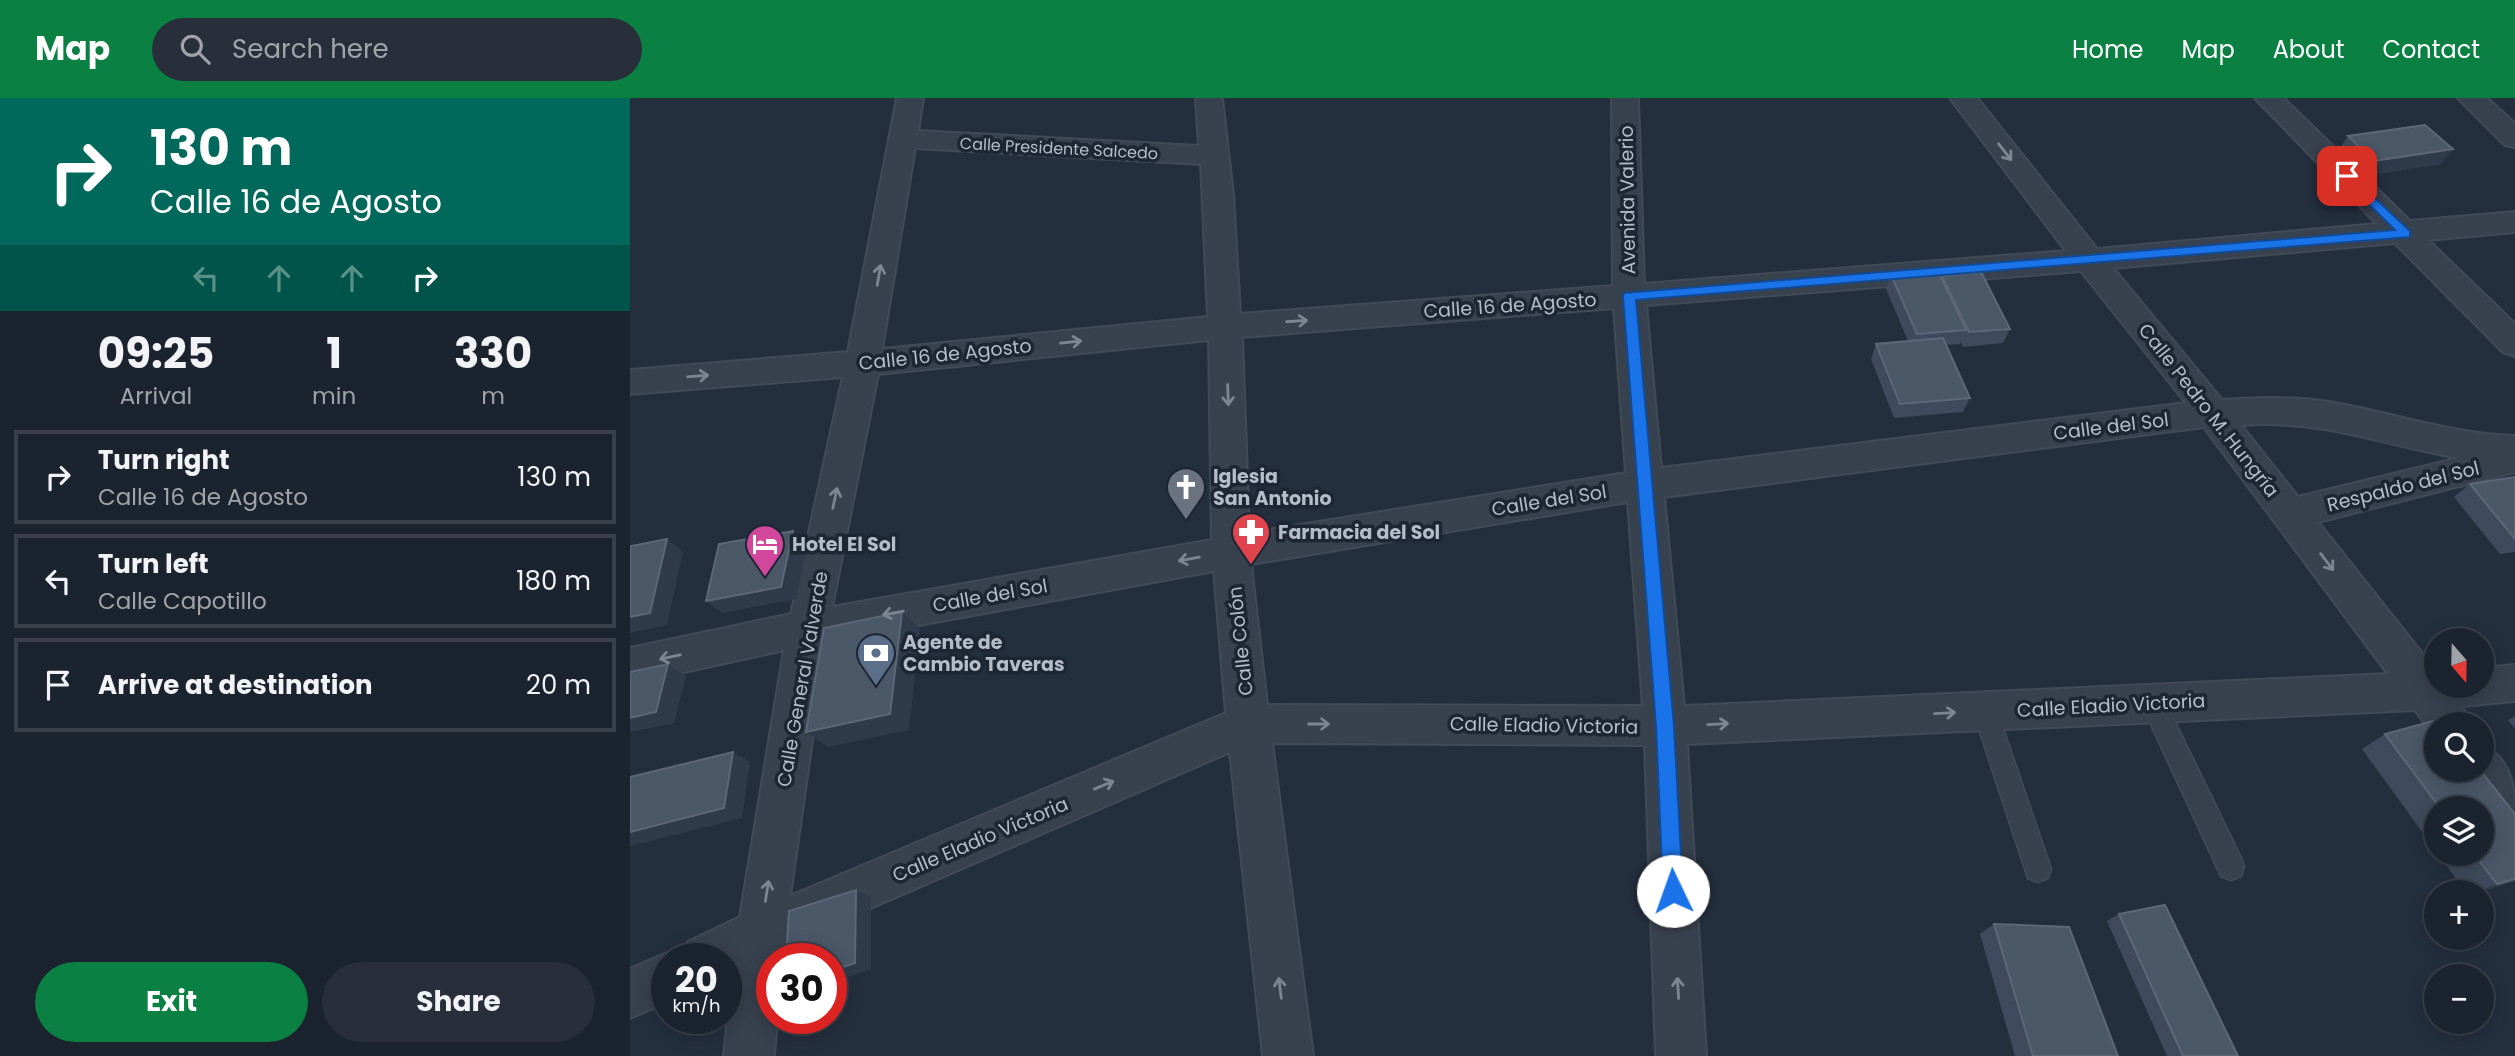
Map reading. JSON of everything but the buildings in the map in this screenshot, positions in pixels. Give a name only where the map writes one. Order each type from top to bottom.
[{"type":"street","name":"Calle General Valverde","points":[[748,1056],[761,932],[808,628],[863,363],[911,98]]},
{"type":"street","name":"Calle Colón","points":[[1209,98],[1225,327],[1231,552],[1248,724],[1288,1056]]},
{"type":"street","name":"Avenida Valerio","points":[[1625,98],[1629,296],[1665,726],[1681,1056]]},
{"type":"street","name":"Calle Pedro M. Hungría","points":[[1963,98],[2213,413],[2424,691]]},
{"type":"street","points":[[2269,98],[2515,344]]},
{"type":"street","points":[[2471,98],[2515,139]]},
{"type":"street","name":"Calle Presidente Salcedo","points":[[903,139],[1215,156]]},
{"type":"street","name":"Calle 16 de Agosto","points":[[630,382],[863,363],[1225,327],[2090,260],[2405,234],[2515,222]]},
{"type":"street","name":"Calle del Sol","points":[[630,666],[808,628],[1231,552],[1643,485],[2213,413],[2280,410],[2334,416],[2467,447],[2515,450]]},
{"type":"street","name":"Respaldo del Sol","points":[[2290,514],[2515,458]]},
{"type":"street","name":"Calle Eladio Victoria","points":[[2494,685],[2515,683]]},
{"type":"street","name":"Calle Eladio Victoria","points":[[738,943],[1248,724],[1665,726],[2424,691]]},
{"type":"street","name":"Calle Pedro M. Hungría","points":[[2430,698],[2441,712]]},
{"type":"street","points":[[2494,781],[2515,808]]},
{"type":"street","points":[[630,994],[651,984]]},
{"type":"lane","points":[[2153,703],[2231,867]]},
{"type":"lane","points":[[1985,711],[2038,869]]},
{"type":"place","name":"Iglesia San Antonio","points":[[1186,521]]},
{"type":"place","name":"Farmacia del Sol","points":[[1251,566]]},
{"type":"place","name":"Hotel El Sol","points":[[765,578]]},
{"type":"place","name":"Agente de Cambio Taveras","points":[[876,687]]},
{"type":"route","points":[[1673,891],[1665,726],[1629,296],[2405,234],[2347,176]]}]
